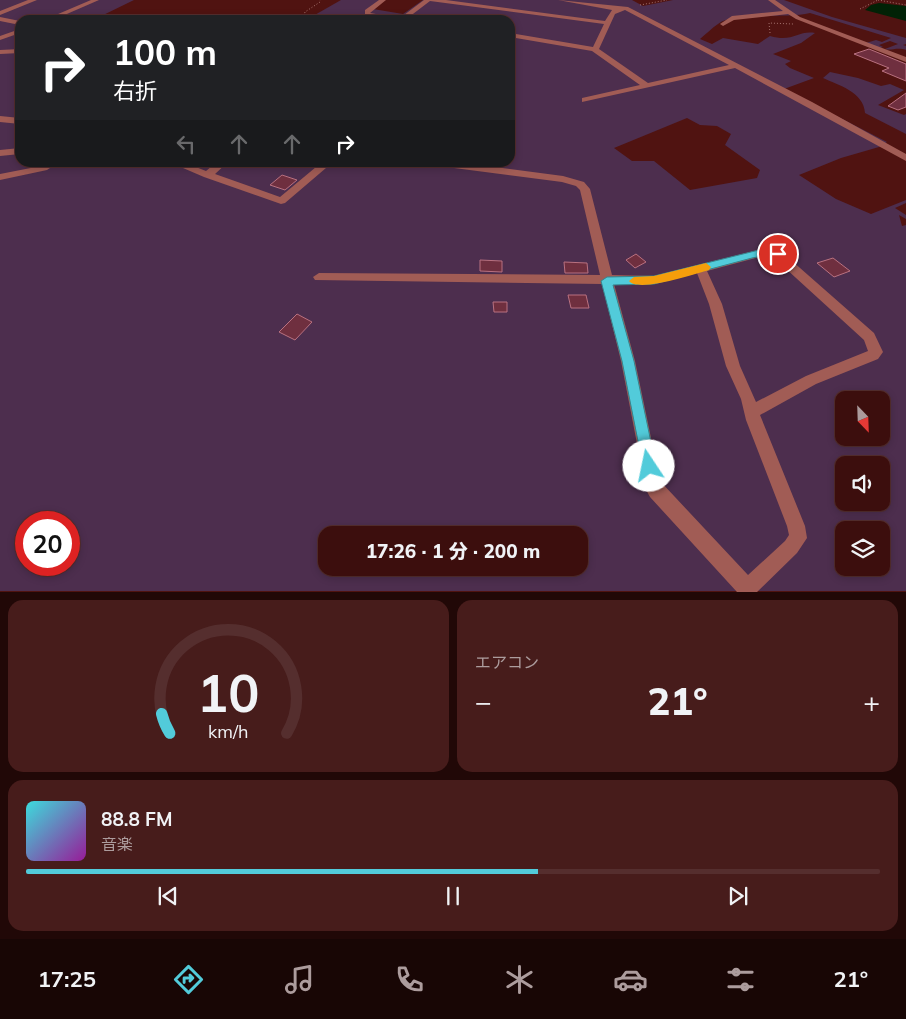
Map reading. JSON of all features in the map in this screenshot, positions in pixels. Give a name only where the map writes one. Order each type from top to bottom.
[{"type":"street","points":[[0,13],[34,0]]},
{"type":"street","points":[[59,15],[96,0]]},
{"type":"street","points":[[373,15],[367,14],[367,11],[383,0]]},
{"type":"street","points":[[408,15],[428,0]]},
{"type":"street","points":[[432,0],[608,23]]},
{"type":"street","points":[[561,0],[618,10]]},
{"type":"street","points":[[771,0],[804,20],[906,60]]},
{"type":"street","points":[[594,49],[612,13],[626,8],[802,100],[906,158]]},
{"type":"street","points":[[723,24],[732,18],[788,12]]},
{"type":"street","points":[[0,19],[15,22]]},
{"type":"street","points":[[0,38],[15,33]]},
{"type":"street","points":[[515,36],[594,49],[647,86]]},
{"type":"street","points":[[0,52],[15,51]]},
{"type":"street","points":[[585,100],[735,66]]},
{"type":"street","points":[[0,119],[15,120]]},
{"type":"street","points":[[0,153],[15,152]]},
{"type":"street","points":[[0,177],[46,167]]},
{"type":"street","points":[[187,167],[281,201],[323,167]]},
{"type":"street","points":[[207,174],[217,167]]},
{"type":"street","points":[[470,167],[563,179],[580,184],[585,189],[590,200],[607,281],[628,361],[652,484],[656,491],[746,590],[798,538],[796,526],[754,420],[753,411],[734,367],[709,282],[700,268]]},
{"type":"street","points":[[753,411],[810,381],[834,370],[864,360],[876,352],[869,337],[765,244]]},
{"type":"street","points":[[319,277],[654,280],[763,252],[778,254]]},
{"type":"path","points":[[304,15],[305,12],[320,2],[320,0]]},
{"type":"path","points":[[626,8],[667,0]]},
{"type":"path","points":[[860,9],[878,0],[906,5]]},
{"type":"path","points":[[770,32],[769,23],[793,24],[804,20]]},
{"type":"shaded area","points":[[0,0],[134,0],[103,15],[15,15],[15,167],[515,167],[515,15],[315,15],[341,0],[385,0],[373,9],[403,14],[423,0],[632,0],[643,6],[673,0],[784,0],[832,17],[906,38],[906,44],[903,45],[906,46],[906,50],[885,49],[898,44],[890,41],[879,45],[883,47],[880,48],[866,43],[876,40],[882,42],[891,38],[810,13],[800,15],[748,16],[726,20],[700,39],[712,44],[723,38],[758,44],[770,36],[784,38],[804,33],[815,33],[801,43],[773,54],[791,61],[785,64],[790,68],[814,78],[784,89],[887,142],[879,147],[841,158],[799,175],[836,199],[871,214],[906,200],[906,203],[895,208],[906,215],[906,219],[899,215],[902,226],[906,225],[906,591],[0,591]],"holes":[[[687,118],[700,125],[717,126],[731,134],[725,145],[760,170],[757,178],[690,190],[654,161],[632,161],[614,148]]]},
{"type":"shaded area","points":[[879,3],[906,6],[906,21],[865,10],[871,5]]},
{"type":"shaded area","points":[[830,72],[858,78],[881,86],[890,84],[904,90],[878,105],[904,115],[906,114],[906,134],[865,113],[864,106],[860,100],[849,90],[823,78]]},
{"type":"building","points":[[869,49],[906,64],[906,81],[882,71],[889,68],[854,54]]},
{"type":"building","points":[[906,93],[906,107],[898,110],[888,106]]},
{"type":"building","points":[[282,175],[297,180],[285,190],[270,185]]},
{"type":"building","points":[[636,254],[646,262],[635,268],[626,260]]},
{"type":"building","points":[[833,258],[850,271],[834,277],[817,263]]},
{"type":"building","points":[[480,260],[502,261],[502,272],[480,271]]},
{"type":"building","points":[[564,262],[587,263],[588,273],[565,273]]},
{"type":"building","points":[[568,295],[586,295],[589,308],[571,308]]},
{"type":"building","points":[[493,302],[507,302],[507,312],[494,312]]},
{"type":"building","points":[[297,314],[312,322],[295,340],[279,332]]},
{"type":"slow traffic","points":[[634,281],[654,280],[706,267]]},
{"type":"route","points":[[649,466],[628,361],[607,281],[654,280],[752,254],[763,252],[778,254]]}]
